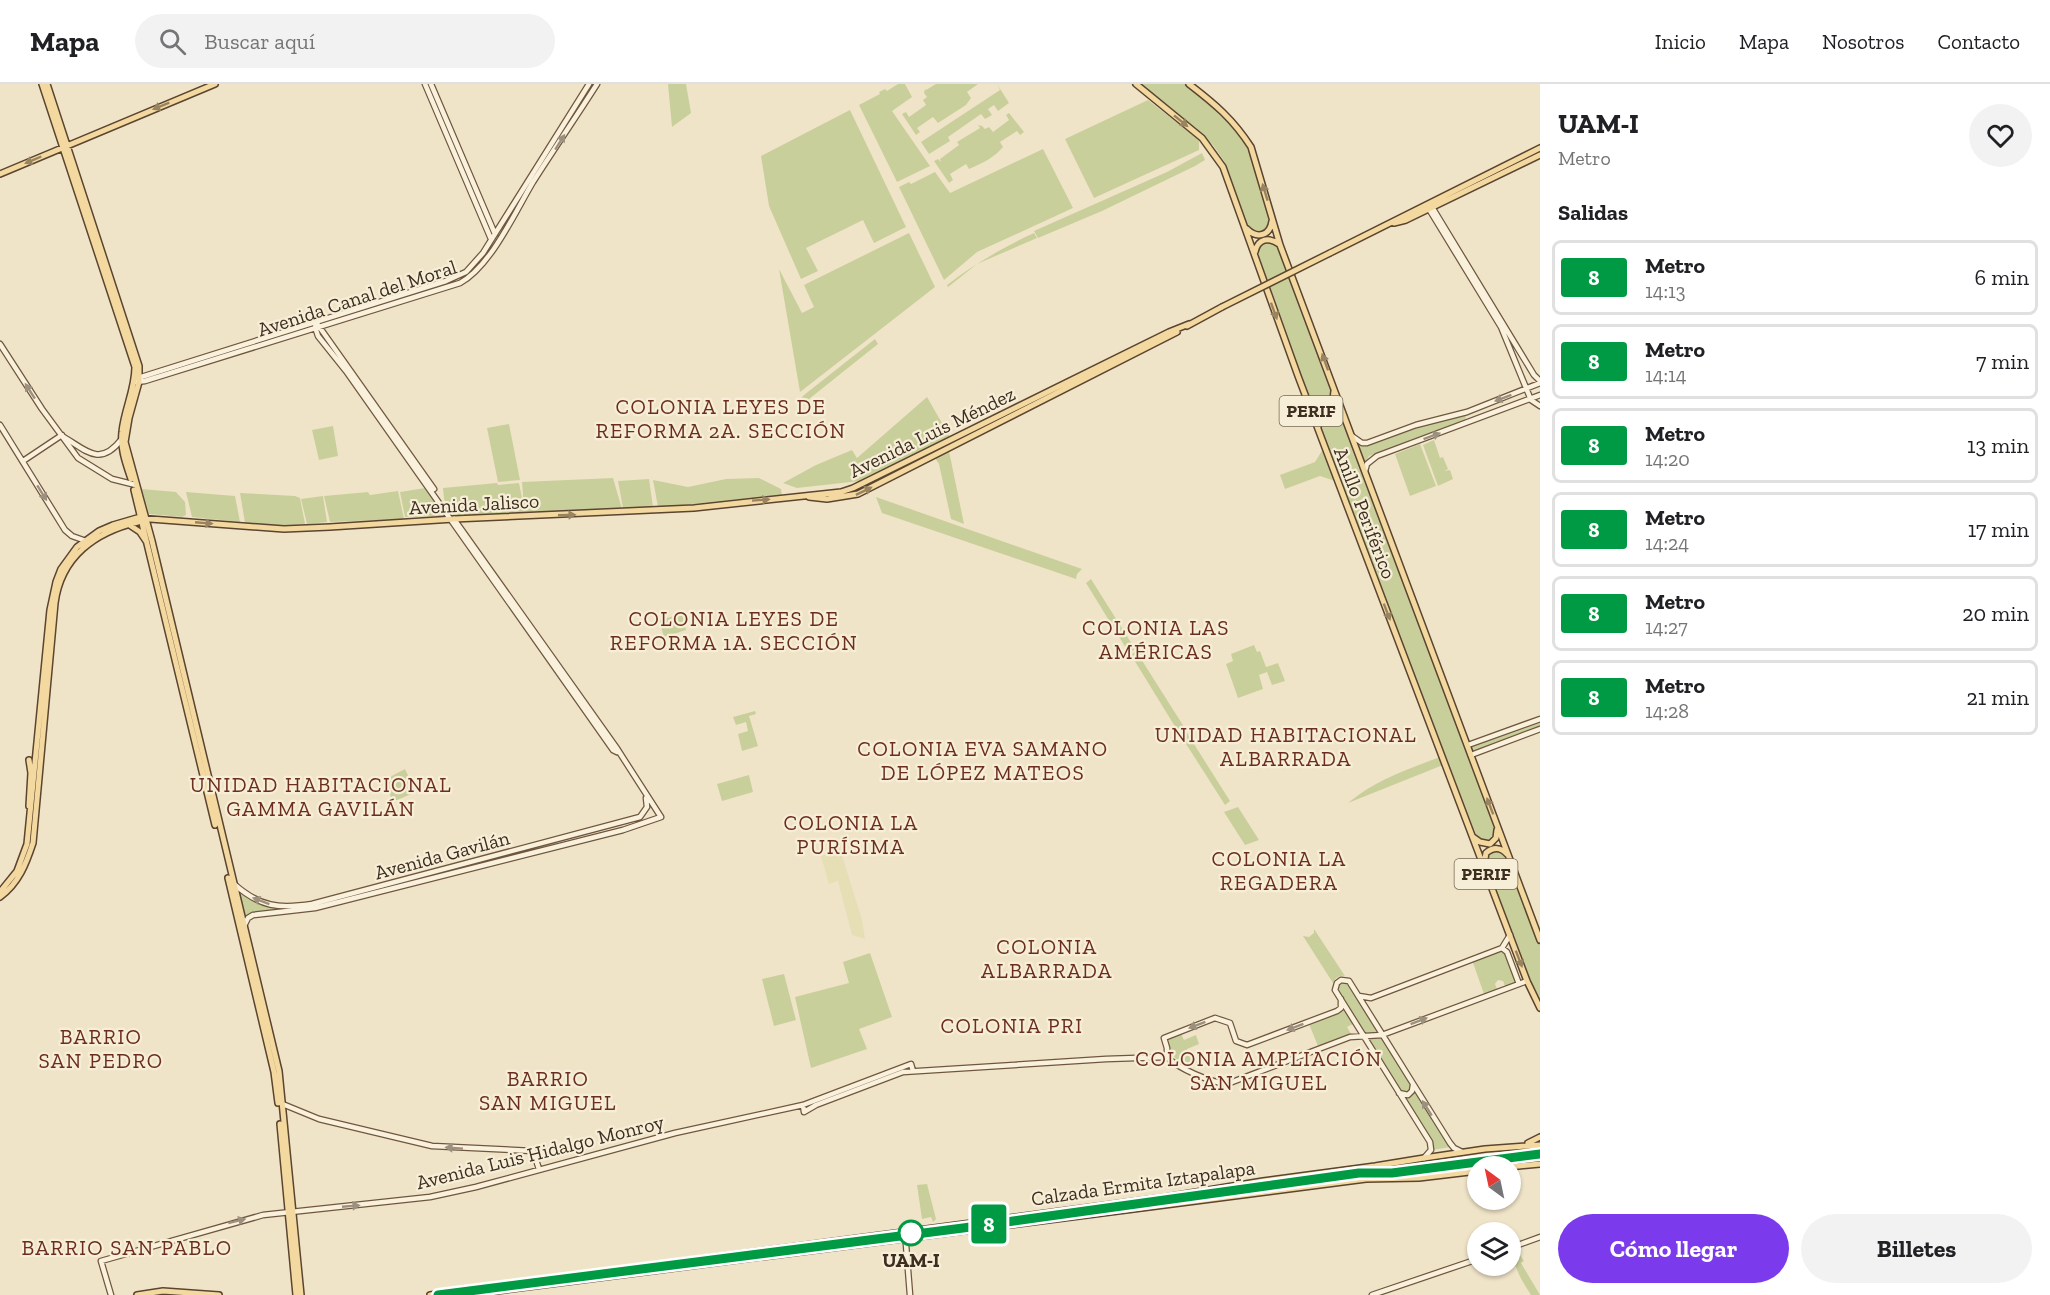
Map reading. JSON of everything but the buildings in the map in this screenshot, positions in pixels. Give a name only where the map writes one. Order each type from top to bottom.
[{"type":"main road","points":[[42,84],[136,356],[137,380],[121,440],[135,485]]},
{"type":"main road","points":[[47,84],[64,146]]},
{"type":"main road","points":[[0,174],[215,84]]},
{"type":"main road","name":"Anillo Periférico","points":[[1136,84],[1202,138],[1223,166],[1318,430],[1527,981]]},
{"type":"main road","name":"PERIF","points":[[1189,84],[1224,111],[1242,132],[1251,147],[1280,245]]},
{"type":"main road","name":"Avenida Luis Méndez","points":[[807,497],[827,499],[858,494],[1119,363],[1222,307],[1540,148]]},
{"type":"main road","name":"Avenida Luis Méndez","points":[[1387,225],[1406,220],[1540,155]]},
{"type":"main road","points":[[1246,228],[1254,235],[1263,235],[1271,227],[1272,217]]},
{"type":"main road","points":[[1254,254],[1257,245],[1265,240],[1272,240],[1280,245]]},
{"type":"main road","name":"Anillo Periférico","points":[[1280,245],[1345,417]]},
{"type":"main road","name":"Avenida Luis Méndez","points":[[807,497],[822,491],[854,488],[1169,332],[1190,324]]},
{"type":"main road","points":[[1307,400],[1317,408],[1325,407],[1333,400],[1334,389]]},
{"type":"main road","points":[[129,410],[125,442],[232,887],[242,919],[280,1103]]},
{"type":"main road","points":[[1318,430],[1319,418],[1326,411],[1335,410],[1345,417]]},
{"type":"main road","name":"PERIF","points":[[1345,417],[1365,471]]},
{"type":"main road","name":"Anillo Periférico","points":[[1365,471],[1540,940]]},
{"type":"main road","name":"Avenida Jalisco","points":[[144,519],[284,529],[452,519],[656,511],[807,497]]},
{"type":"main road","points":[[0,892],[21,865],[32,821],[52,596],[61,569],[87,541],[113,525],[137,518],[144,519]]},
{"type":"main road","points":[[87,541],[114,528],[144,519]]},
{"type":"main road","points":[[144,519],[148,544],[168,621]]},
{"type":"main road","points":[[128,524],[140,532],[148,544]]},
{"type":"main road","points":[[0,897],[16,882],[33,843],[28,799],[31,773],[29,760]]},
{"type":"main road","points":[[1472,836],[1480,842],[1490,844],[1496,838],[1497,825]]},
{"type":"main road","points":[[1485,871],[1486,853],[1492,849],[1503,850],[1512,864]]},
{"type":"main road","points":[[242,919],[279,1071],[290,1210],[301,1295]]},
{"type":"main road","name":"PERIF","points":[[1527,981],[1539,1008]]},
{"type":"main road","points":[[1519,1145],[1540,1137]]},
{"type":"main road","name":"Calzada Ermita Iztapalapa","points":[[466,1295],[906,1235],[1152,1199],[1263,1180],[1463,1152],[1540,1144]]},
{"type":"main road","points":[[1521,1166],[1540,1164]]},
{"type":"main road","name":"Calzada Ermita Iztapalapa","points":[[430,1295],[1379,1178],[1419,1178],[1467,1172]]},
{"type":"main road","points":[[1152,1199],[1153,1207]]},
{"type":"main road","points":[[296,1295],[297,1276]]},
{"type":"main road","points":[[137,1295],[167,1291],[219,1295]]},
{"type":"street","points":[[425,84],[432,92]]},
{"type":"street","points":[[431,84],[437,105],[497,241]]},
{"type":"street","name":"Avenida Canal del Moral","points":[[316,326],[460,275],[477,262],[589,84]]},
{"type":"street","name":"Avenida Canal del Moral","points":[[137,380],[460,283],[476,272],[597,84]]},
{"type":"street","points":[[446,126],[491,239],[497,241]]},
{"type":"street","points":[[1351,435],[1362,443],[1367,443],[1416,425],[1467,412],[1540,382],[1430,208]]},
{"type":"street","points":[[1430,208],[1501,327],[1531,400],[1540,406]]},
{"type":"street","points":[[316,326],[434,489]]},
{"type":"street","points":[[316,326],[646,796]]},
{"type":"street","points":[[0,344],[42,409],[78,458],[112,479],[135,485]]},
{"type":"street","points":[[1524,382],[1530,381],[1534,375]]},
{"type":"street","points":[[1365,471],[1367,464],[1377,456],[1540,395]]},
{"type":"street","points":[[1467,412],[1471,422]]},
{"type":"street","points":[[0,425],[65,530],[72,536],[87,541]]},
{"type":"street","points":[[63,438],[90,454],[111,451],[121,440]]},
{"type":"street","points":[[23,462],[63,438]]},
{"type":"street","points":[[1468,746],[1540,719]]},
{"type":"street","points":[[1513,728],[1512,733],[1518,738]]},
{"type":"street","points":[[1471,756],[1540,729]]},
{"type":"street","points":[[1504,731],[1508,735],[1507,742]]},
{"type":"street","name":"Avenida Gavilán","points":[[242,919],[253,915],[302,908],[626,829],[661,817],[646,796]]},
{"type":"street","name":"Avenida Gavilán","points":[[302,908],[640,817],[647,807],[646,796]]},
{"type":"street","name":"Avenida Gavilán","points":[[232,887],[256,900],[284,910]]},
{"type":"street","points":[[1358,996],[1371,998],[1502,948],[1510,935]]},
{"type":"street","points":[[1502,948],[1507,952],[1519,984]]},
{"type":"street","points":[[1424,1158],[1431,1150],[1430,1142],[1335,990],[1339,981],[1344,979],[1349,981],[1450,1143],[1454,1148],[1463,1152]]},
{"type":"street","points":[[1341,999],[1341,1008],[1337,1011],[1247,1045],[1236,1041],[1230,1023],[1215,1018],[1164,1038],[1167,1057],[1206,1078],[1227,1084],[1350,1037],[1382,1035],[1527,981]]},
{"type":"street","points":[[802,1105],[804,1112],[894,1074],[913,1071],[1095,1059],[1167,1057]]},
{"type":"street","name":"Avenida Luis Hidalgo Monroy","points":[[111,1295],[101,1262],[229,1223],[290,1210],[430,1197],[675,1133],[802,1105],[911,1064],[913,1071]]},
{"type":"street","points":[[1399,1092],[1410,1094],[1413,1089],[1412,1084]]},
{"type":"street","points":[[280,1103],[319,1119],[381,1136],[432,1146],[533,1151],[540,1169]]},
{"type":"street","points":[[906,1235],[910,1295]]},
{"type":"street","points":[[1521,1244],[1540,1237]]},
{"type":"street","points":[[1372,1295],[1467,1263]]},
{"type":"shaded area","points":[[840,849],[862,920],[865,939],[852,935],[838,881],[829,884],[821,856]]},
{"type":"green space","points":[[668,84],[686,84],[691,113],[672,127]]},
{"type":"green space","points":[[898,84],[905,84],[912,97],[892,111],[930,166],[897,182],[859,105],[880,94],[879,92],[885,89],[887,91]]},
{"type":"green space","points":[[936,84],[978,84],[967,92],[971,98],[966,105],[938,123],[933,117],[917,128],[920,132],[916,135],[902,114],[906,112],[909,117],[926,105],[923,100],[927,97],[924,93],[925,89]]},
{"type":"green space","points":[[997,84],[1009,103],[998,111],[994,105],[988,109],[992,115],[985,119],[981,114],[948,137],[950,141],[929,154],[921,142],[1000,90]]},
{"type":"green space","points":[[1142,84],[1187,85],[1196,90],[1233,126],[1250,154],[1261,185],[1270,221],[1265,231],[1258,233],[1248,228],[1224,161],[1213,145]]},
{"type":"green space","points":[[1148,100],[1199,140],[1199,150],[1094,198],[1065,139]]},
{"type":"green space","points":[[850,110],[906,227],[874,243],[863,220],[806,248],[818,271],[801,279],[769,206],[761,156]]},
{"type":"green space","points":[[1009,113],[1024,132],[1020,135],[1017,131],[1000,142],[1003,147],[983,162],[969,169],[966,164],[950,174],[953,180],[949,183],[934,161],[938,159],[941,162],[940,159],[959,145],[957,142],[980,128],[978,125],[985,129],[989,127],[993,132],[1009,120],[1006,115]]},
{"type":"green space","points":[[1043,149],[1073,208],[977,252],[944,280],[899,187],[909,182],[911,184],[935,172],[950,193]]},
{"type":"green space","points":[[1202,153],[1205,160],[1195,166],[1102,211],[1038,238],[1034,231],[1167,172]]},
{"type":"green space","points":[[909,233],[935,287],[800,392],[779,269],[802,313],[814,307],[804,285]]},
{"type":"green space","points":[[1034,233],[1037,238],[977,264]]},
{"type":"green space","points":[[1270,241],[1276,244],[1332,387],[1331,398],[1328,401],[1317,403],[1308,397],[1256,252],[1261,243]]},
{"type":"green space","points":[[977,264],[948,287],[947,285]]},
{"type":"green space","points":[[875,339],[878,344],[800,404],[798,401],[804,395]]},
{"type":"green space","points":[[927,397],[950,437],[860,481],[797,488],[783,483],[816,465],[852,450],[857,458]]},
{"type":"green space","points":[[1334,411],[1343,417],[1495,829],[1494,836],[1488,841],[1481,840],[1476,835],[1320,427],[1321,417]]},
{"type":"green space","points":[[1464,415],[1465,420],[1369,456],[1365,463],[1358,444],[1364,444],[1415,426]]},
{"type":"green space","points":[[509,424],[520,480],[498,482],[487,428]]},
{"type":"green space","points":[[333,426],[338,456],[319,460],[312,430]]},
{"type":"green space","points":[[1434,440],[1440,458],[1443,457],[1448,469],[1444,471],[1450,470],[1453,479],[1438,486],[1423,445]]},
{"type":"green space","points":[[1420,444],[1436,486],[1410,496],[1395,454]]},
{"type":"green space","points":[[1323,449],[1335,481],[1320,476],[1285,489],[1280,475],[1315,462]]},
{"type":"green space","points":[[949,451],[964,524],[951,519],[939,464],[935,458]]},
{"type":"green space","points":[[613,478],[622,509],[452,516],[444,499],[443,488],[519,483],[524,508],[522,482]]},
{"type":"green space","points":[[759,478],[781,489],[782,496],[658,507],[653,480],[688,487],[726,479]]},
{"type":"green space","points":[[649,479],[653,507],[623,508],[618,481]]},
{"type":"green space","points":[[425,488],[445,516],[405,517],[400,492]]},
{"type":"green space","points":[[142,489],[176,492],[185,502],[186,515],[182,517],[149,514]]},
{"type":"green space","points":[[398,491],[404,519],[330,522],[324,496],[368,492],[370,495]]},
{"type":"green space","points":[[186,492],[235,496],[240,522],[192,517]]},
{"type":"green space","points":[[240,493],[300,498],[305,524],[283,526],[245,523]]},
{"type":"green space","points":[[323,496],[327,522],[307,524],[301,499]]},
{"type":"green space","points":[[876,497],[1082,569],[1076,579],[882,513]]},
{"type":"green space","points":[[1091,579],[1135,649],[1129,653],[1086,583]]},
{"type":"green space","points":[[682,614],[686,630],[664,637],[659,620]]},
{"type":"green space","points":[[1254,645],[1257,652],[1260,651],[1266,667],[1278,663],[1285,681],[1272,685],[1267,672],[1259,675],[1263,689],[1238,698],[1226,664],[1233,661],[1231,654]]},
{"type":"green space","points":[[1136,651],[1186,730],[1179,733],[1131,655]]},
{"type":"green space","points":[[755,711],[756,714],[749,716],[758,746],[742,751],[738,734],[748,731],[746,722],[736,725],[733,717]]},
{"type":"green space","points":[[1540,719],[1540,726],[1473,753],[1471,745]]},
{"type":"green space","points":[[1187,733],[1230,801],[1225,805],[1181,736]]},
{"type":"green space","points":[[1440,757],[1443,765],[1348,803],[1381,781]]},
{"type":"green space","points":[[405,769],[416,792],[392,800],[385,775],[388,778]]},
{"type":"green space","points":[[749,775],[753,792],[722,801],[717,784]]},
{"type":"green space","points":[[1238,807],[1259,840],[1245,845],[1224,812]]},
{"type":"green space","points":[[1493,850],[1504,853],[1540,944],[1540,1003],[1528,977],[1486,861],[1487,854]]},
{"type":"green space","points":[[236,889],[256,903],[281,910],[243,918]]},
{"type":"green space","points":[[1314,929],[1345,976],[1338,977],[1333,983],[1303,936],[1309,937],[1314,933]]},
{"type":"green space","points":[[1502,949],[1506,953],[1516,982],[1505,986],[1503,981],[1498,980],[1495,984],[1497,989],[1484,994],[1472,960]]},
{"type":"green space","points":[[870,953],[892,1017],[859,1029],[867,1049],[811,1068],[795,997],[849,983],[843,962]]},
{"type":"green space","points":[[784,974],[796,1020],[774,1026],[762,979]]},
{"type":"green space","points":[[1342,981],[1348,983],[1379,1033],[1366,1033],[1337,989],[1337,985]]},
{"type":"green space","points":[[1344,1010],[1353,1024],[1347,1027],[1351,1034],[1318,1046],[1309,1024]]},
{"type":"green space","points":[[1181,1034],[1184,1040],[1196,1035],[1199,1044],[1187,1049],[1192,1063],[1211,1056],[1212,1058],[1187,1067],[1179,1062],[1167,1040]]},
{"type":"green space","points":[[1381,1036],[1411,1086],[1409,1092],[1402,1092],[1366,1037]]},
{"type":"green space","points":[[1414,1089],[1451,1147],[1432,1150],[1434,1145],[1404,1096],[1411,1096]]},
{"type":"green space","points":[[927,1184],[936,1219],[933,1222],[931,1217],[922,1219],[917,1185]]},
{"type":"green space","points":[[1521,1263],[1540,1295],[1531,1295],[1522,1280]]},
{"type":"railway","points":[[1237,1190],[1359,1173],[1392,1173],[1540,1154]]},
{"type":"metro line","name":"8","points":[[438,1295],[963,1228],[1359,1173],[1392,1173],[1540,1154]]},
{"type":"place","name":"UAM-I","points":[[911,1233]]},
{"type":"district","name":"COLONIA LEYES DE REFORMA 2A. SECCIÓN","points":[[721,419]]},
{"type":"district","name":"COLONIA LEYES DE REFORMA 1A. SECCIÓN","points":[[734,631]]},
{"type":"district","name":"COLONIA LAS AMÉRICAS","points":[[1156,640]]},
{"type":"district","name":"UNIDAD HABITACIONAL ALBARRADA","points":[[1286,747]]},
{"type":"district","name":"COLONIA EVA SAMANO DE LÓPEZ MATEOS","points":[[983,761]]},
{"type":"district","name":"UNIDAD HABITACIONAL GAMMA GAVILÁN","points":[[321,797]]},
{"type":"district","name":"COLONIA LA PURÍSIMA","points":[[851,835]]},
{"type":"district","name":"COLONIA LA REGADERA","points":[[1279,871]]},
{"type":"district","name":"COLONIA ALBARRADA","points":[[1047,959]]},
{"type":"district","name":"COLONIA PRI","points":[[1012,1026]]},
{"type":"district","name":"BARRIO SAN PEDRO","points":[[101,1049]]},
{"type":"district","name":"COLONIA AMPLIACIÓN SAN MIGUEL","points":[[1259,1071]]},
{"type":"district","name":"BARRIO SAN MIGUEL","points":[[548,1091]]},
{"type":"district","name":"BARRIO SAN PABLO","points":[[127,1248]]}]
